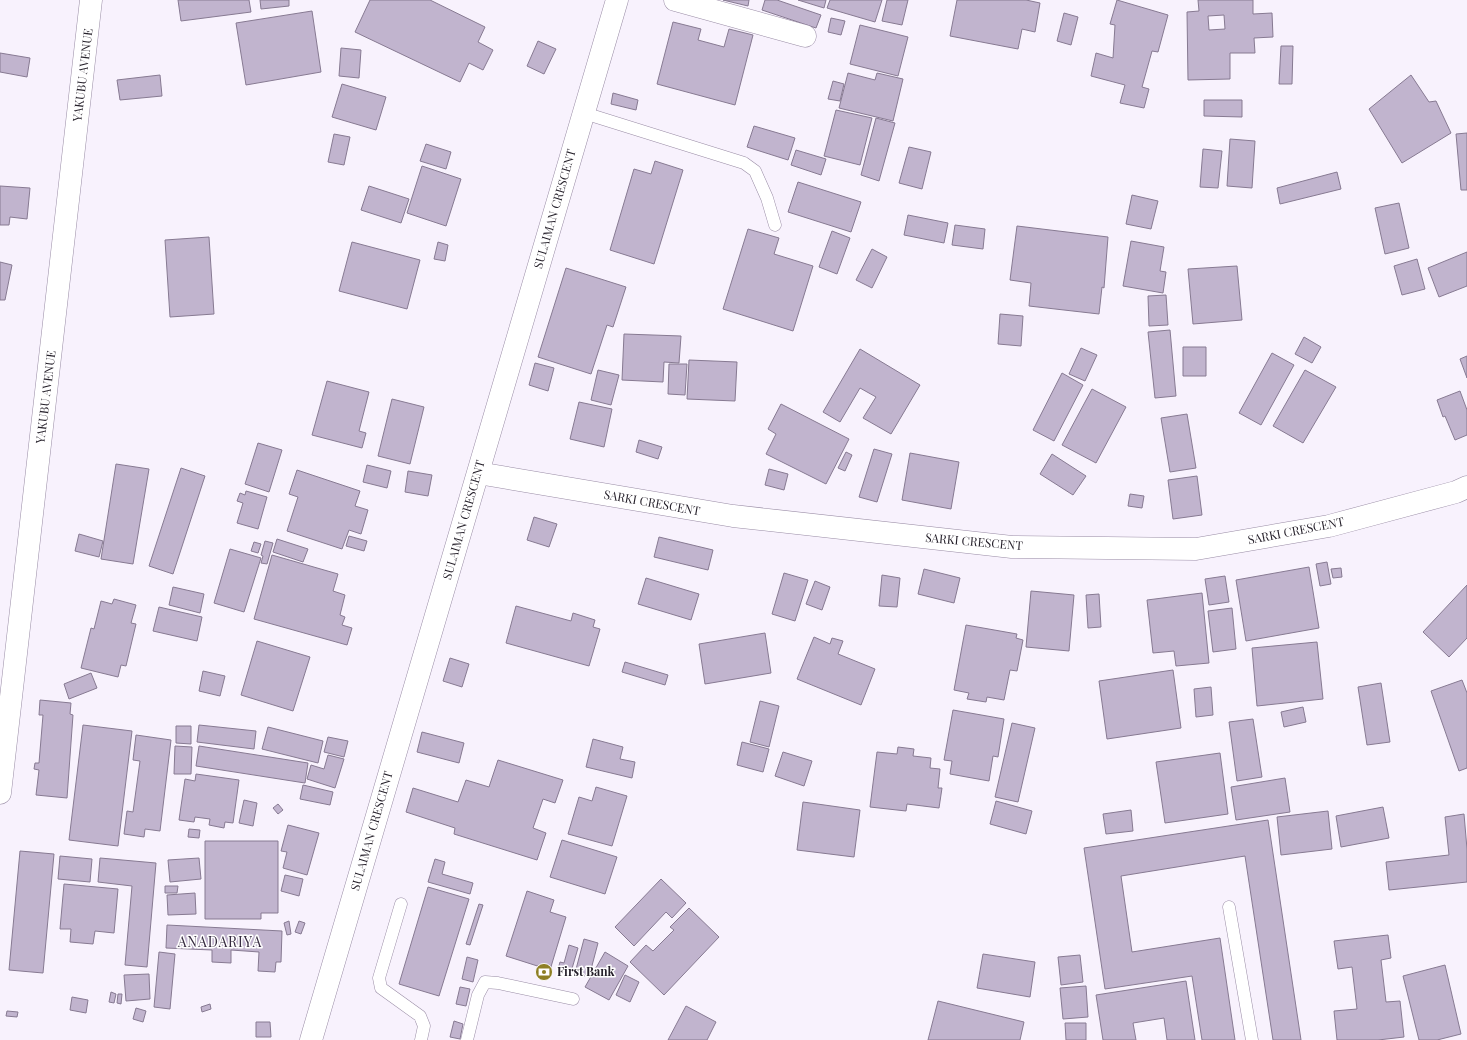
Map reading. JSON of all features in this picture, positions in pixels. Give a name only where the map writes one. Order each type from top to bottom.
[{"type":"street","name":"YAKUBU AVENUE","points":[[0,793],[91,0]]},
{"type":"street","name":"SULAIMAN CRESCENT","points":[[311,1040],[617,0]]},
{"type":"street","points":[[675,0],[805,36]]},
{"type":"street","name":"SARKI CRESCENT","points":[[478,473],[733,516],[1012,547],[1196,549],[1329,526],[1467,488]]},
{"type":"lane","points":[[584,113],[744,162],[755,171],[767,198],[775,225]]},
{"type":"lane","points":[[402,904],[378,978],[381,988],[420,1016],[424,1026],[421,1040]]},
{"type":"lane","points":[[1229,907],[1252,1040]]},
{"type":"lane","points":[[467,1040],[478,994],[485,982],[498,983],[573,1000]]},
{"type":"building","points":[[178,0],[249,0],[251,12],[181,21]]},
{"type":"building","points":[[260,0],[289,0],[289,6],[261,9]]},
{"type":"building","points":[[370,0],[430,0],[485,27],[478,42],[493,50],[483,70],[469,63],[460,82],[355,32]]},
{"type":"building","points":[[723,0],[749,0],[748,6]]},
{"type":"building","points":[[765,0],[777,0],[821,15],[816,28],[762,10]]},
{"type":"building","points":[[798,0],[826,0],[824,8]]},
{"type":"building","points":[[830,0],[882,0],[875,22],[827,8]]},
{"type":"building","points":[[887,0],[908,0],[902,25],[882,21]]},
{"type":"building","points":[[957,0],[1026,0],[1040,3],[1035,32],[1022,29],[1018,49],[950,36]]},
{"type":"building","points":[[1117,0],[1168,15],[1158,52],[1152,51],[1142,87],[1149,89],[1144,108],[1120,103],[1125,85],[1091,76],[1096,53],[1113,58],[1115,25],[1110,24]]},
{"type":"building","points":[[1198,0],[1253,0],[1253,14],[1272,13],[1273,37],[1254,38],[1255,53],[1230,53],[1230,79],[1188,80],[1187,12],[1199,11]],"holes":[[[1224,15],[1225,29],[1209,30],[1208,16]]]},
{"type":"building","points":[[312,11],[321,72],[246,85],[236,23]]},
{"type":"building","points":[[1064,13],[1078,17],[1071,45],[1057,41]]},
{"type":"building","points":[[831,18],[845,21],[841,35],[828,32]]},
{"type":"building","points":[[673,22],[701,29],[698,40],[724,47],[729,29],[753,35],[735,105],[657,84]]},
{"type":"building","points":[[860,25],[908,37],[898,76],[850,64]]},
{"type":"building","points":[[538,41],[556,49],[544,74],[527,66]]},
{"type":"building","points":[[1281,46],[1293,46],[1292,84],[1279,84]]},
{"type":"building","points":[[341,48],[361,50],[359,78],[339,76]]},
{"type":"building","points":[[0,53],[30,58],[27,77],[0,72]]},
{"type":"building","points":[[848,73],[875,80],[877,73],[903,79],[893,121],[839,108]]},
{"type":"building","points":[[160,75],[162,96],[120,100],[117,80]]},
{"type":"building","points":[[1411,75],[1429,102],[1436,101],[1451,133],[1402,163],[1369,109]]},
{"type":"building","points":[[833,81],[844,84],[840,101],[828,99]]},
{"type":"building","points":[[342,84],[386,97],[376,130],[332,117]]},
{"type":"building","points":[[613,93],[638,100],[636,110],[611,104]]},
{"type":"building","points":[[1204,100],[1242,100],[1242,117],[1204,116]]},
{"type":"building","points":[[836,110],[872,118],[860,165],[824,156]]},
{"type":"building","points":[[876,118],[895,123],[879,181],[861,175]]},
{"type":"building","points":[[754,126],[795,138],[788,160],[747,147]]},
{"type":"building","points":[[1467,133],[1467,190],[1461,190],[1456,134]]},
{"type":"building","points":[[334,134],[350,137],[344,165],[328,162]]},
{"type":"building","points":[[1230,139],[1255,141],[1252,188],[1227,186]]},
{"type":"building","points":[[426,144],[451,152],[446,169],[420,161]]},
{"type":"building","points":[[909,147],[931,152],[922,189],[899,183]]},
{"type":"building","points":[[1203,149],[1222,151],[1218,188],[1200,187]]},
{"type":"building","points":[[796,150],[826,159],[821,175],[791,165]]},
{"type":"building","points":[[655,161],[683,170],[654,264],[610,250],[634,169],[651,174]]},
{"type":"building","points":[[422,166],[461,179],[446,226],[407,213]]},
{"type":"building","points":[[1337,172],[1341,189],[1280,204],[1277,188]]},
{"type":"building","points":[[798,182],[861,202],[851,232],[788,212]]},
{"type":"building","points":[[0,186],[30,188],[27,219],[10,217],[9,225],[0,225]]},
{"type":"building","points":[[369,186],[409,199],[401,223],[361,210]]},
{"type":"building","points":[[1132,195],[1158,201],[1151,229],[1126,224]]},
{"type":"building","points":[[1399,203],[1409,248],[1385,254],[1375,208]]},
{"type":"building","points":[[908,215],[948,223],[944,243],[904,235]]},
{"type":"building","points":[[955,225],[985,229],[983,249],[952,245]]},
{"type":"building","points":[[1017,226],[1108,237],[1104,288],[1102,287],[1099,314],[1029,306],[1031,283],[1010,280]]},
{"type":"building","points":[[748,229],[779,238],[774,254],[813,266],[793,331],[723,309]]},
{"type":"building","points":[[832,231],[850,238],[837,274],[819,267]]},
{"type":"building","points":[[209,237],[214,314],[170,317],[165,240]]},
{"type":"building","points":[[1131,241],[1164,247],[1160,271],[1166,272],[1163,293],[1123,286]]},
{"type":"building","points":[[352,242],[420,260],[407,309],[339,291]]},
{"type":"building","points":[[438,242],[448,245],[445,261],[434,259]]},
{"type":"building","points":[[872,249],[887,257],[872,288],[856,280]]},
{"type":"building","points":[[1467,252],[1467,286],[1439,297],[1428,268]]},
{"type":"building","points":[[1417,259],[1425,289],[1402,295],[1394,266]]},
{"type":"building","points":[[0,262],[12,265],[5,300],[0,300]]},
{"type":"building","points":[[1237,266],[1242,320],[1193,324],[1188,269]]},
{"type":"building","points":[[566,268],[626,287],[613,327],[607,325],[591,374],[538,357]]},
{"type":"building","points":[[1166,295],[1168,325],[1149,326],[1148,296]]},
{"type":"building","points":[[1000,314],[1023,316],[1021,346],[998,344]]},
{"type":"building","points":[[1170,330],[1176,396],[1155,398],[1148,332]]},
{"type":"building","points":[[624,334],[681,336],[679,363],[664,362],[663,382],[622,380]]},
{"type":"building","points":[[1304,337],[1321,347],[1312,363],[1295,354]]},
{"type":"building","points":[[1183,347],[1206,347],[1206,376],[1183,376]]},
{"type":"building","points":[[1081,348],[1097,355],[1085,381],[1069,374]]},
{"type":"building","points":[[860,349],[920,385],[891,434],[863,418],[876,397],[860,388],[840,422],[823,412]]},
{"type":"building","points":[[1272,353],[1294,365],[1261,425],[1239,413]]},
{"type":"building","points":[[1467,356],[1467,378],[1460,359]]},
{"type":"building","points":[[689,360],[737,362],[735,401],[687,399]]},
{"type":"building","points":[[535,363],[554,368],[548,391],[529,385]]},
{"type":"building","points":[[669,364],[687,364],[685,395],[668,394]]},
{"type":"building","points":[[598,370],[619,375],[611,405],[591,400]]},
{"type":"building","points":[[1305,370],[1336,387],[1303,443],[1273,426]]},
{"type":"building","points":[[1062,373],[1083,385],[1054,441],[1033,430]]},
{"type":"building","points":[[327,381],[369,392],[359,431],[366,433],[362,448],[312,435]]},
{"type":"building","points":[[1092,389],[1126,407],[1096,463],[1062,445]]},
{"type":"building","points":[[1460,391],[1467,410],[1467,435],[1455,440],[1445,416],[1443,417],[1437,400]]},
{"type":"building","points":[[392,399],[424,407],[410,464],[378,456]]},
{"type":"building","points":[[579,402],[612,409],[604,447],[570,439]]},
{"type":"building","points":[[781,404],[849,439],[826,484],[766,454],[776,434],[768,429]]},
{"type":"building","points":[[1187,414],[1196,468],[1170,472],[1161,418]]},
{"type":"building","points":[[639,440],[662,447],[658,459],[636,452]]},
{"type":"building","points":[[258,443],[282,450],[269,492],[245,484]]},
{"type":"building","points":[[874,449],[892,454],[877,502],[859,497]]},
{"type":"building","points":[[846,452],[852,455],[845,471],[838,468]]},
{"type":"building","points":[[910,453],[959,462],[951,509],[902,500]]},
{"type":"building","points":[[1052,454],[1086,476],[1073,495],[1040,474]]},
{"type":"building","points":[[116,464],[149,469],[133,564],[101,559]]},
{"type":"building","points":[[367,465],[391,471],[387,488],[363,482]]},
{"type":"building","points":[[181,468],[205,476],[173,574],[149,566]]},
{"type":"building","points":[[769,469],[788,474],[784,490],[765,485]]},
{"type":"building","points":[[297,470],[360,491],[355,506],[368,510],[361,534],[349,530],[342,549],[287,531],[298,497],[289,494]]},
{"type":"building","points":[[408,471],[432,475],[428,496],[405,492]]},
{"type":"building","points":[[1197,476],[1202,515],[1173,519],[1168,480]]},
{"type":"building","points":[[246,491],[267,497],[258,529],[237,523],[243,503],[237,501],[240,493],[245,495]]},
{"type":"building","points":[[1130,494],[1144,496],[1142,508],[1128,506]]},
{"type":"building","points":[[534,517],[557,524],[549,547],[527,540]]},
{"type":"building","points":[[79,534],[103,541],[99,557],[75,551]]},
{"type":"building","points":[[349,536],[367,541],[364,551],[346,546]]},
{"type":"building","points":[[659,537],[713,550],[708,570],[654,557]]},
{"type":"building","points":[[277,539],[308,549],[303,562],[273,552]]},
{"type":"building","points":[[265,541],[273,543],[267,564],[261,563],[263,556],[261,555]]},
{"type":"building","points":[[254,542],[261,544],[258,553],[251,551]]},
{"type":"building","points":[[230,549],[261,558],[244,612],[214,603]]},
{"type":"building","points":[[272,555],[338,574],[333,591],[345,595],[340,615],[345,617],[342,625],[352,628],[347,645],[254,619]]},
{"type":"building","points":[[1327,562],[1331,584],[1320,586],[1316,564]]},
{"type":"building","points":[[1309,567],[1319,628],[1246,641],[1236,580]]},
{"type":"building","points":[[1341,568],[1342,577],[1333,578],[1331,569]]},
{"type":"building","points":[[924,569],[960,578],[954,603],[918,594]]},
{"type":"building","points":[[784,573],[808,580],[795,621],[772,614]]},
{"type":"building","points":[[882,575],[900,578],[897,607],[879,606]]},
{"type":"building","points":[[1225,576],[1229,602],[1209,605],[1205,579]]},
{"type":"building","points":[[646,578],[699,594],[691,620],[638,604]]},
{"type":"building","points":[[815,581],[830,587],[822,610],[806,604]]},
{"type":"building","points":[[1467,585],[1467,638],[1449,657],[1423,632]]},
{"type":"building","points":[[173,587],[204,594],[200,613],[169,605]]},
{"type":"building","points":[[1031,591],[1074,595],[1069,651],[1026,647]]},
{"type":"building","points":[[1202,593],[1209,663],[1176,666],[1174,651],[1153,653],[1147,600]]},
{"type":"building","points":[[1099,594],[1101,627],[1088,628],[1086,595]]},
{"type":"building","points":[[114,599],[136,605],[131,623],[136,624],[126,666],[121,665],[118,677],[81,668],[91,628],[94,629],[101,601],[112,604]]},
{"type":"building","points":[[516,606],[571,621],[573,613],[595,620],[593,627],[600,629],[589,666],[506,643]]},
{"type":"building","points":[[159,607],[202,617],[197,641],[153,631]]},
{"type":"building","points":[[1232,608],[1236,649],[1213,652],[1208,611]]},
{"type":"building","points":[[966,625],[1017,634],[1016,638],[1023,640],[1017,671],[1010,670],[1004,700],[987,697],[986,702],[967,699],[969,693],[954,690]]},
{"type":"building","points":[[765,633],[771,673],[705,684],[699,644]]},
{"type":"building","points":[[814,637],[830,644],[832,638],[843,641],[838,654],[875,669],[861,705],[797,679]]},
{"type":"building","points":[[257,641],[310,657],[293,711],[241,695]]},
{"type":"building","points":[[1317,642],[1323,699],[1257,706],[1252,648]]},
{"type":"building","points":[[450,658],[469,664],[462,687],[443,681]]},
{"type":"building","points":[[625,662],[668,675],[665,685],[622,672]]},
{"type":"building","points":[[1173,670],[1181,728],[1107,739],[1099,681]]},
{"type":"building","points":[[203,671],[225,676],[220,696],[199,691]]},
{"type":"building","points":[[91,673],[97,688],[69,699],[64,684]]},
{"type":"building","points":[[1462,680],[1467,693],[1467,768],[1459,771],[1431,691]]},
{"type":"building","points":[[1381,683],[1390,742],[1367,745],[1358,687]]},
{"type":"building","points":[[1211,687],[1213,715],[1196,717],[1194,689]]},
{"type":"building","points":[[40,700],[71,703],[70,714],[73,715],[67,798],[36,795],[39,770],[34,769],[35,763],[39,763],[43,715],[39,715]]},
{"type":"building","points":[[760,701],[779,706],[769,747],[750,742]]},
{"type":"building","points":[[1303,707],[1306,722],[1284,727],[1281,712]]},
{"type":"building","points":[[953,710],[1004,719],[998,757],[993,756],[989,781],[950,774],[952,761],[944,760]]},
{"type":"building","points":[[1253,719],[1262,777],[1237,781],[1229,722]]},
{"type":"building","points":[[1012,723],[1035,728],[1018,802],[995,797]]},
{"type":"building","points":[[83,725],[132,731],[118,846],[69,840]]},
{"type":"building","points":[[199,725],[256,731],[254,749],[197,742]]},
{"type":"building","points":[[176,726],[191,726],[191,744],[176,743]]},
{"type":"building","points":[[268,727],[323,741],[318,763],[262,749]]},
{"type":"building","points":[[422,732],[464,743],[459,763],[417,752]]},
{"type":"building","points":[[136,735],[171,740],[160,831],[145,829],[144,837],[124,834],[127,811],[133,812],[140,761],[133,760]]},
{"type":"building","points":[[328,737],[348,741],[344,757],[324,752]]},
{"type":"building","points":[[593,739],[623,747],[620,759],[635,762],[632,778],[586,767]]},
{"type":"building","points":[[742,742],[769,749],[763,772],[737,765]]},
{"type":"building","points":[[175,746],[192,747],[191,774],[174,774]]},
{"type":"building","points":[[199,746],[308,763],[305,783],[196,766]]},
{"type":"building","points":[[898,747],[914,749],[913,756],[931,758],[930,768],[940,769],[938,788],[942,788],[939,808],[907,804],[906,811],[870,807],[877,752],[897,754]]},
{"type":"building","points":[[783,752],[812,761],[804,786],[775,776]]},
{"type":"building","points":[[1220,753],[1228,814],[1165,823],[1156,762]]},
{"type":"building","points":[[328,755],[344,759],[335,788],[307,779],[311,765],[324,769]]},
{"type":"building","points":[[498,760],[563,780],[555,803],[543,799],[533,828],[546,833],[537,860],[454,834],[455,828],[406,812],[413,788],[458,802],[466,780],[489,787]]},
{"type":"building","points":[[196,774],[239,780],[233,823],[225,822],[224,828],[209,825],[210,819],[195,817],[194,822],[179,820],[185,779],[195,781]]},
{"type":"building","points":[[1285,778],[1290,812],[1236,820],[1231,787]]},
{"type":"building","points":[[303,785],[333,792],[330,805],[300,799]]},
{"type":"building","points":[[596,787],[627,796],[612,846],[568,834],[579,797],[592,801]]},
{"type":"building","points":[[244,800],[257,803],[253,826],[239,823]]},
{"type":"building","points":[[996,801],[1032,811],[1026,834],[990,824]]},
{"type":"building","points":[[803,802],[860,810],[854,857],[797,850]]},
{"type":"building","points":[[278,804],[283,810],[278,814],[273,808]]},
{"type":"building","points":[[1383,807],[1389,838],[1341,847],[1336,816]]},
{"type":"building","points":[[1131,810],[1133,831],[1106,834],[1103,814]]},
{"type":"building","points":[[1328,811],[1332,849],[1281,855],[1277,817]]},
{"type":"building","points":[[1464,814],[1467,849],[1467,882],[1389,890],[1386,862],[1449,855],[1445,817]]},
{"type":"building","points":[[1268,820],[1301,1040],[1273,1040],[1245,856],[1121,876],[1132,952],[1220,938],[1235,1040],[1202,1040],[1192,976],[1105,989],[1084,848]]},
{"type":"building","points":[[288,825],[319,833],[307,875],[283,868],[287,852],[281,851]]},
{"type":"building","points":[[189,829],[200,830],[199,838],[188,837]]},
{"type":"building","points":[[562,840],[617,857],[605,894],[550,877]]},
{"type":"building","points":[[205,841],[278,841],[278,913],[261,913],[261,919],[205,919]]},
{"type":"building","points":[[20,851],[54,854],[43,973],[9,970]]},
{"type":"building","points":[[60,856],[92,859],[90,882],[58,879]]},
{"type":"building","points":[[100,858],[156,863],[147,967],[125,965],[132,886],[98,882]]},
{"type":"building","points":[[199,858],[201,879],[170,882],[168,860]]},
{"type":"building","points":[[435,859],[445,862],[442,874],[473,883],[470,894],[428,882]]},
{"type":"building","points":[[285,875],[303,879],[299,896],[281,891]]},
{"type":"building","points":[[661,879],[686,903],[672,918],[666,912],[634,946],[615,927]]},
{"type":"building","points":[[64,884],[118,889],[114,933],[95,931],[93,944],[70,942],[71,929],[60,929]]},
{"type":"building","points":[[165,886],[178,886],[177,893],[165,893]]},
{"type":"building","points":[[428,887],[469,899],[439,996],[399,984]]},
{"type":"building","points":[[527,891],[554,900],[550,912],[566,917],[550,970],[506,956]]},
{"type":"building","points":[[195,893],[196,914],[168,915],[167,895]]},
{"type":"building","points":[[479,904],[483,905],[470,945],[466,944]]},
{"type":"building","points":[[689,908],[719,937],[664,995],[630,962],[646,945],[653,951],[674,930],[670,927]]},
{"type":"building","points":[[289,921],[291,934],[287,935],[284,923]]},
{"type":"building","points":[[299,921],[305,923],[301,934],[295,932]]},
{"type":"building","points":[[167,925],[282,931],[281,962],[276,962],[275,972],[258,971],[259,952],[231,950],[231,963],[212,962],[212,950],[166,948]]},
{"type":"building","points":[[1388,935],[1391,958],[1381,960],[1386,1002],[1400,1001],[1404,1037],[1378,1040],[1337,1040],[1334,1011],[1357,1009],[1352,967],[1338,969],[1334,941]]},
{"type":"building","points":[[584,939],[598,943],[589,977],[575,973]]},
{"type":"building","points":[[569,945],[578,948],[571,972],[558,969],[560,962],[564,963]]},
{"type":"building","points":[[159,952],[175,954],[170,1009],[154,1007]]},
{"type":"building","points":[[605,952],[628,966],[609,1000],[585,987]]},
{"type":"building","points":[[983,954],[1035,962],[1030,997],[977,988]]},
{"type":"building","points":[[1080,955],[1083,982],[1061,985],[1058,957]]},
{"type":"building","points":[[467,957],[478,960],[473,982],[462,979]]},
{"type":"building","points":[[1445,965],[1461,1034],[1437,1040],[1419,1040],[1403,976]]},
{"type":"building","points":[[149,974],[150,999],[126,1001],[124,975]]},
{"type":"building","points":[[625,975],[639,982],[630,1002],[616,995]]},
{"type":"building","points":[[1186,981],[1195,1040],[1167,1040],[1164,1018],[1133,1023],[1136,1040],[1103,1040],[1096,995]]},
{"type":"building","points":[[1086,986],[1088,1017],[1063,1019],[1060,988]]},
{"type":"building","points":[[460,987],[470,989],[466,1006],[456,1004]]},
{"type":"building","points":[[111,992],[116,994],[114,1003],[109,1002]]},
{"type":"building","points":[[118,994],[122,994],[121,1004],[117,1003]]},
{"type":"building","points":[[72,997],[88,1000],[86,1013],[70,1010]]},
{"type":"building","points":[[938,1001],[1024,1022],[1020,1040],[928,1040]]},
{"type":"building","points":[[210,1004],[211,1009],[202,1012],[201,1007]]},
{"type":"building","points":[[686,1006],[716,1022],[707,1040],[668,1040]]},
{"type":"building","points":[[136,1008],[146,1011],[143,1022],[133,1019]]},
{"type":"building","points":[[7,1011],[18,1012],[17,1017],[6,1016]]},
{"type":"building","points":[[454,1021],[463,1024],[460,1039],[450,1037]]},
{"type":"building","points":[[256,1022],[270,1022],[271,1037],[256,1037]]},
{"type":"building","points":[[1065,1023],[1086,1023],[1086,1040],[1066,1040]]},
{"type":"place","name":"First Bank","points":[[544,972]]},
{"type":"district","name":"ANADARIYA","points":[[220,942]]}]
